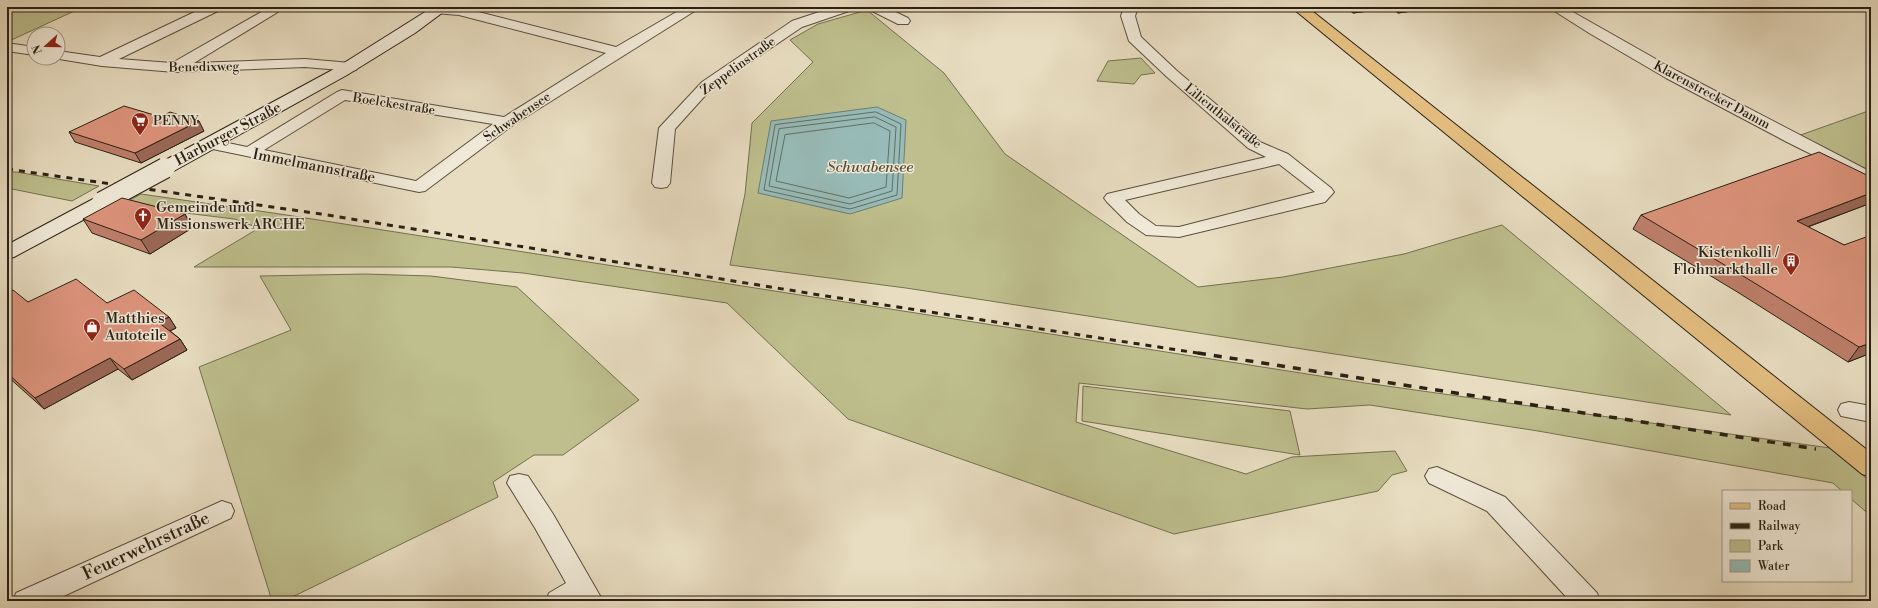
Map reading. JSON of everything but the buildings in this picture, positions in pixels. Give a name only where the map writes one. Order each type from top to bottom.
[{"type":"main road","points":[[1298,7],[1548,206],[1871,467]]},
{"type":"main road","name":"Harburger Straße","points":[[7,253],[351,67],[402,36],[441,8]]},
{"type":"street","points":[[102,62],[215,7]]},
{"type":"street","points":[[175,68],[279,7]]},
{"type":"street","name":"Schwabensee","points":[[420,187],[507,122],[618,52],[694,7]]},
{"type":"street","name":"Zeppelinstraße","points":[[661,183],[667,128],[707,85],[797,24],[848,7]]},
{"type":"street","points":[[875,7],[903,21]]},
{"type":"street","name":"Lilienthalstraße","points":[[1132,7],[1128,16],[1134,38],[1172,74],[1254,145],[1282,158],[1325,192],[1319,198],[1179,232],[1152,231],[1133,218],[1113,198],[1282,158]]},
{"type":"street","name":"Klarenstrecker Damm","points":[[1555,7],[1676,76],[1871,179]]},
{"type":"street","points":[[441,8],[459,11],[618,52]]},
{"type":"street","points":[[7,47],[26,50]]},
{"type":"street","name":"Benedixweg","points":[[66,56],[102,62],[175,68],[304,63],[351,67]]},
{"type":"street","name":"Boelckestraße","points":[[248,153],[342,95],[507,122]]},
{"type":"street","name":"Immelmannstraße","points":[[209,144],[420,187]]},
{"type":"street","points":[[1849,410],[1871,414]]},
{"type":"street","points":[[1437,476],[1496,504],[1587,601]]},
{"type":"street","points":[[518,483],[544,520],[586,594],[559,601]]},
{"type":"street","name":"Feuerwehrstraße","points":[[26,601],[222,511]]},
{"type":"green space","points":[[7,7],[83,7],[42,26],[26,26],[26,33],[7,42]]},
{"type":"green space","points":[[867,10],[944,73],[1005,154],[1198,287],[1283,277],[1404,254],[1502,225],[1731,415],[906,288],[730,265],[745,194],[752,123],[813,62],[790,40],[818,24]]},
{"type":"green space","points":[[1141,58],[1155,73],[1141,75],[1134,84],[1097,81],[1108,61]]},
{"type":"green space","points":[[1871,110],[1871,176],[1795,137]]},
{"type":"green space","points":[[7,172],[16,172],[99,186],[72,201],[7,188]]},
{"type":"green space","points":[[141,194],[280,214],[1365,383],[1830,448],[1871,482],[1871,516],[1852,500],[1852,490],[1841,490],[1833,483],[1538,431],[1370,405],[1307,409],[1079,383],[1076,422],[1246,474],[1292,457],[1395,451],[1407,471],[1392,475],[1378,491],[1174,534],[848,419],[727,303],[523,273],[451,267],[194,267],[259,228],[234,219],[121,205]]},
{"type":"green space","points":[[365,274],[431,276],[517,287],[639,400],[563,455],[534,455],[493,482],[498,497],[284,601],[272,601],[199,367],[291,330],[260,276]]},
{"type":"green space","points":[[1083,386],[1290,411],[1300,455],[1082,421]]},
{"type":"water","name":"Schwabensee","points":[[877,107],[906,120],[902,198],[850,214],[758,193],[771,121]]},
{"type":"railway","points":[[7,169],[321,214],[826,296],[1204,354]]},
{"type":"railway","points":[[1198,353],[1816,449]]},
{"type":"place","name":"PENNY","points":[[140,136]]},
{"type":"place","name":"Gemeinde und Missionswerk ARCHE","points":[[143,231]]},
{"type":"place","name":"Kistenkolli / Flohmarkthalle","points":[[1791,276]]},
{"type":"place","name":"Matthies Autoteile","points":[[92,342]]}]
